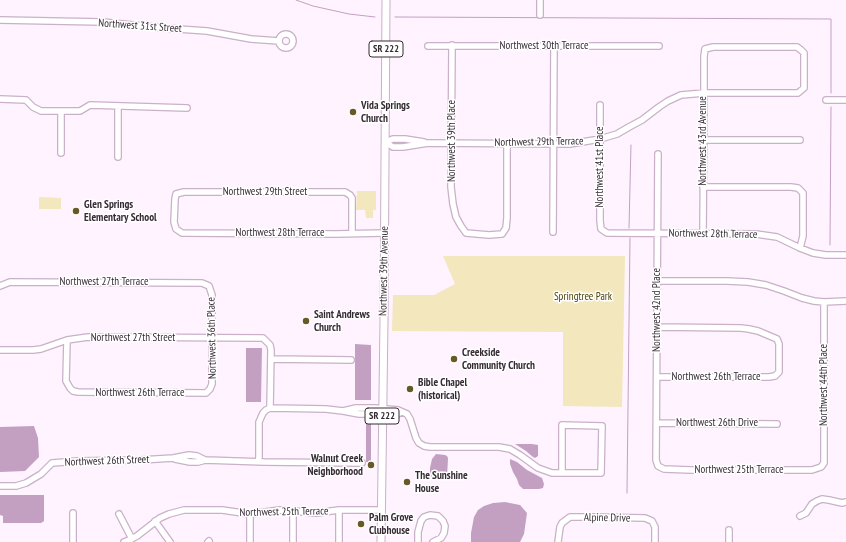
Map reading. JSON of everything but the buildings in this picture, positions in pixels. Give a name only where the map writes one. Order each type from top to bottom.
[{"type":"main road","name":"Northwest 39th Avenue","points":[[381,542],[386,0]]},
{"type":"street","points":[[540,0],[540,15]]},
{"type":"street","name":"Northwest 31st Street","points":[[0,20],[102,22],[208,31],[251,39],[279,41]]},
{"type":"street","name":"Northwest 39th Place","points":[[452,45],[451,187],[456,217],[466,233],[489,235],[502,234],[506,228],[507,144]]},
{"type":"street","name":"Northwest 30th Terrace","points":[[428,46],[659,46]]},
{"type":"street","points":[[553,232],[554,46]]},
{"type":"street","name":"Northwest 43rd Avenue","points":[[703,234],[705,49],[713,47],[797,47],[804,53],[804,88]]},
{"type":"street","name":"Northwest 29th Terrace","points":[[385,142],[393,147],[404,147],[428,143],[579,143],[617,134],[642,120],[659,106],[681,95],[704,93],[798,93],[804,88]]},
{"type":"street","points":[[0,99],[26,100],[33,107],[41,111],[80,111],[90,105],[187,108]]},
{"type":"street","points":[[826,100],[846,100]]},
{"type":"street","name":"Northwest 41st Place","points":[[600,105],[601,229]]},
{"type":"street","points":[[118,106],[118,157]]},
{"type":"street","points":[[61,111],[61,153]]},
{"type":"street","points":[[703,140],[800,140]]},
{"type":"street","name":"Northwest 42nd Place","points":[[658,154],[656,460],[658,466]]},
{"type":"street","points":[[703,187],[798,188],[803,193],[803,236],[800,248]]},
{"type":"street","name":"Northwest 29th Street","points":[[176,229],[174,222],[176,194],[184,192],[345,192],[352,198],[352,233]]},
{"type":"street","name":"Northwest 28th Terrace","points":[[176,229],[182,233],[384,233]]},
{"type":"street","name":"Northwest 28th Terrace","points":[[601,229],[607,233],[756,234],[777,237],[813,253],[826,255],[846,255]]},
{"type":"street","points":[[657,281],[748,282],[766,285],[808,299],[824,302],[846,301]]},
{"type":"street","name":"Northwest 27th Terrace","points":[[0,286],[10,282],[164,282],[202,283],[209,286]]},
{"type":"street","name":"Northwest 36th Place","points":[[209,286],[212,295],[213,338],[212,384],[210,389]]},
{"type":"street","name":"Northwest 44th Place","points":[[821,467],[824,463],[824,302]]},
{"type":"street","name":"Northwest 26th Terrace","points":[[657,327],[749,329],[777,339],[778,344],[778,372],[775,376],[657,377]]},
{"type":"street","name":"Northwest 27th Street","points":[[0,350],[41,349],[67,340],[88,337],[263,338],[270,345],[271,359]]},
{"type":"street","name":"Northwest 26th Terrace","points":[[67,340],[66,381],[73,391],[107,393],[206,393],[210,389]]},
{"type":"street","points":[[270,408],[271,359],[350,360]]},
{"type":"street","points":[[258,462],[259,422],[262,413],[270,408],[343,410],[356,408],[382,411],[398,410],[406,414],[410,419],[416,438],[419,443],[424,446],[499,447],[510,449],[538,468],[552,473],[562,473],[601,473],[602,426],[562,426],[562,473]]},
{"type":"street","name":"Northwest 26th Drive","points":[[657,423],[776,424]]},
{"type":"street","name":"Northwest 26th Street","points":[[0,486],[16,486],[26,483],[41,474],[52,463],[78,461],[141,460],[192,455],[206,460],[362,463]]},
{"type":"street","name":"Northwest 25th Terrace","points":[[658,466],[664,470],[812,470],[821,467]]},
{"type":"street","points":[[800,516],[806,513],[812,504],[822,499],[842,503],[846,502]]},
{"type":"street","name":"Northwest 25th Terrace","points":[[124,542],[146,530],[155,521],[169,514],[184,510],[222,510],[250,514],[280,510],[316,513],[339,510],[381,510]]},
{"type":"street","points":[[339,510],[339,542]]},
{"type":"street","points":[[293,511],[293,542]]},
{"type":"street","points":[[73,513],[73,542]]},
{"type":"street","points":[[119,514],[132,539]]},
{"type":"street","points":[[250,514],[250,542]]},
{"type":"street","points":[[418,542],[418,532],[421,521],[424,517],[430,515],[438,516],[443,521],[445,526],[444,533],[441,538],[433,542]]},
{"type":"street","name":"Alpine Drive","points":[[558,542],[562,523],[570,517],[590,517],[645,518],[652,522],[655,527],[655,542]]},
{"type":"street","points":[[155,521],[170,542]]},
{"type":"street","points":[[729,530],[729,542]]},
{"type":"green space","points":[[357,191],[376,191],[376,210],[373,210],[373,218],[366,218],[365,210],[356,210]]},
{"type":"green space","points":[[39,197],[61,198],[61,209],[39,209]]},
{"type":"green space","name":"Springtree Park","points":[[443,256],[625,256],[622,407],[563,406],[563,332],[392,331],[393,295],[434,295],[455,284]]},
{"type":"shaded area","points":[[355,344],[371,345],[371,400],[355,400]]},
{"type":"shaded area","points":[[246,348],[262,348],[261,402],[246,402]]},
{"type":"shaded area","points":[[366,421],[371,421],[371,462],[366,462]]},
{"type":"shaded area","points":[[34,426],[38,438],[39,457],[25,471],[0,472],[0,427]]},
{"type":"shaded area","points":[[515,444],[538,445],[538,456],[535,458],[533,457]]},
{"type":"shaded area","points":[[436,454],[445,455],[448,458],[447,478],[430,477],[432,459]]},
{"type":"shaded area","points":[[510,459],[542,478],[544,484],[543,488],[523,489],[519,485],[513,472]]},
{"type":"shaded area","points":[[0,495],[44,495],[44,521],[41,523],[3,523],[3,516],[0,515]]},
{"type":"shaded area","points":[[505,502],[520,505],[527,513],[524,534],[520,542],[471,542],[474,517],[478,510],[493,503]]},
{"type":"waterway","points":[[296,0],[313,6],[349,14],[375,17]]},
{"type":"waterway","points":[[395,17],[831,19],[831,93]]},
{"type":"waterway","points":[[830,245],[831,107]]},
{"type":"waterway","points":[[629,228],[631,145]]},
{"type":"waterway","points":[[627,493],[630,238]]},
{"type":"place","name":"Vida Springs Church","points":[[353,112]]},
{"type":"place","name":"Glen Springs Elementary School","points":[[76,211]]},
{"type":"place","name":"Saint Andrews Church","points":[[306,321]]},
{"type":"place","name":"Creekside Community Church","points":[[454,359]]},
{"type":"place","name":"Bible Chapel (historical)","points":[[410,389]]},
{"type":"place","name":"Walnut Creek Neighborhood","points":[[371,465]]},
{"type":"place","name":"The Sunshine House","points":[[407,482]]},
{"type":"place","name":"Palm Grove Clubhouse","points":[[361,524]]}]
